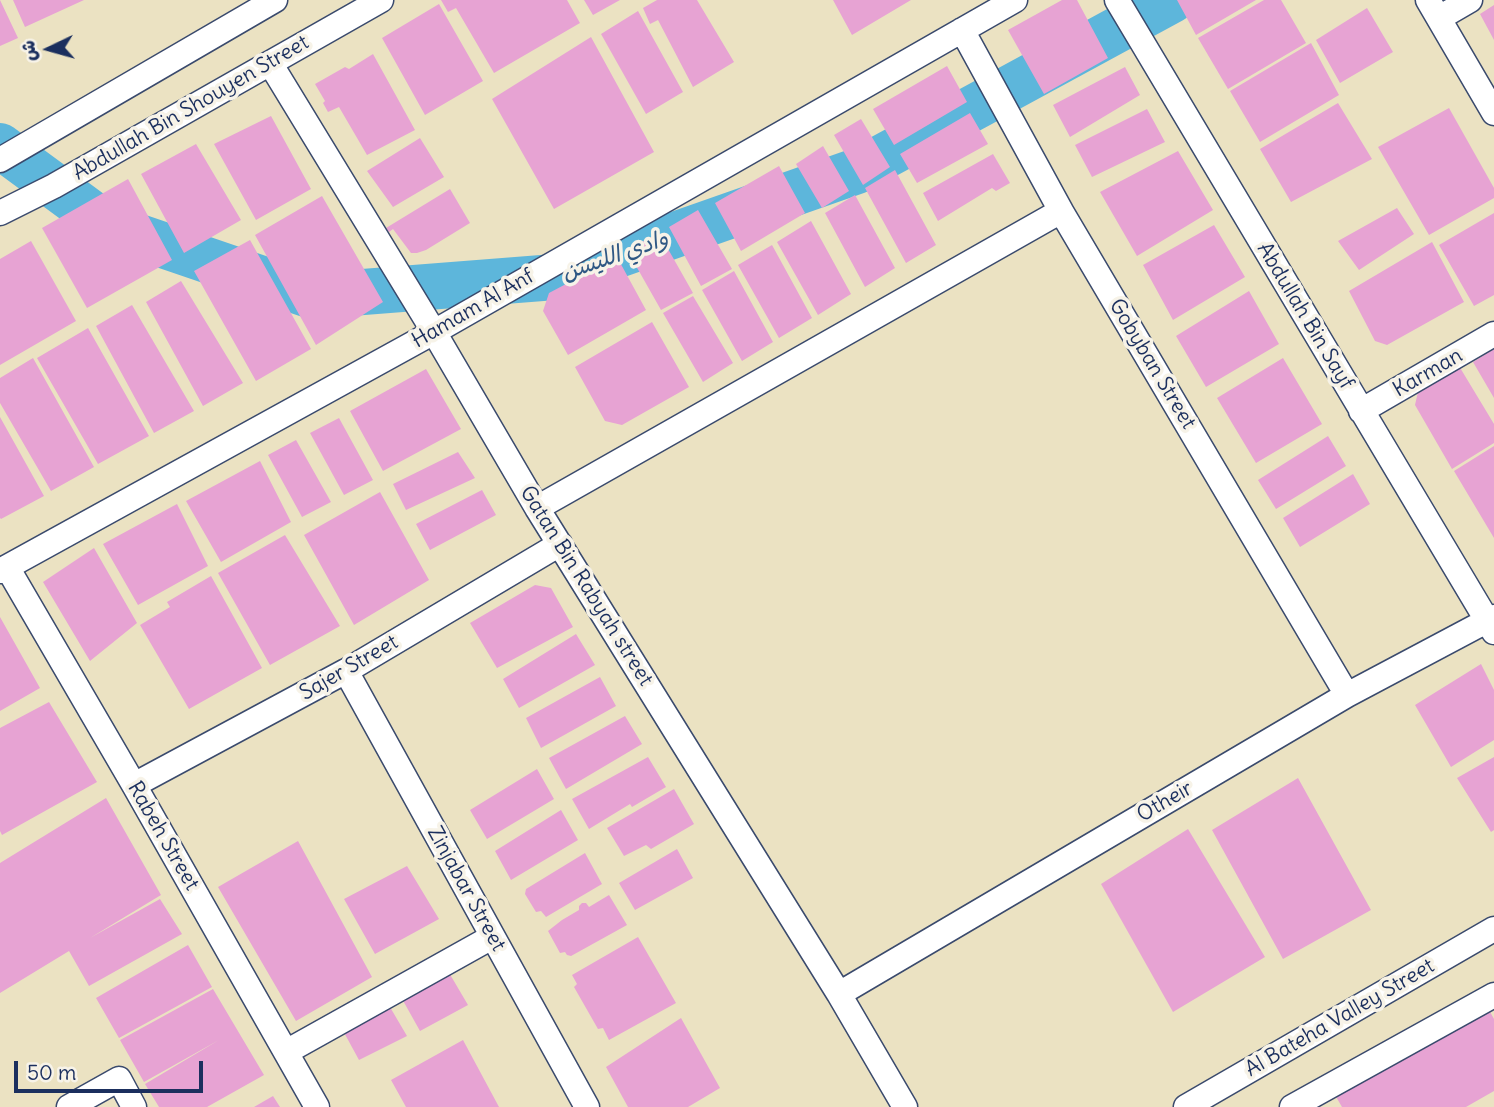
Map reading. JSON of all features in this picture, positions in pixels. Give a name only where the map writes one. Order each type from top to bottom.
[{"type":"street","points":[[0,160],[275,0]]},
{"type":"street","name":"Abdullah Bin Shouyen Street","points":[[0,213],[54,186],[382,0]]},
{"type":"street","name":"Hamam Al Anf","points":[[3,569],[434,332],[1015,0]]},
{"type":"street","name":"Abdullah Bin Sayf","points":[[1117,0],[1361,411],[1492,623]]},
{"type":"street","points":[[1470,0],[1434,9],[1494,113]]},
{"type":"street","name":"Gobyban Street","points":[[962,30],[1061,211],[1347,695]]},
{"type":"street","name":"Gatan Bin Rabyah street","points":[[270,63],[434,332],[537,508],[839,994],[905,1107]]},
{"type":"street","points":[[537,508],[1061,211]]},
{"type":"street","name":"Karman","points":[[1361,411],[1494,334]]},
{"type":"street","name":"Sajer Street","points":[[134,785],[346,671],[560,544]]},
{"type":"street","name":"Rabeh Street","points":[[3,569],[134,785],[317,1107]]},
{"type":"street","name":"Otheir","points":[[839,994],[1347,695],[1492,623]]},
{"type":"street","name":"Zinjabar Street","points":[[346,671],[587,1107]]},
{"type":"street","name":"Al Bateha Valley Street","points":[[1186,1107],[1494,929]]},
{"type":"street","points":[[286,1052],[492,937]]},
{"type":"street","points":[[1294,1107],[1494,995]]},
{"type":"street","points":[[68,1107],[119,1079],[134,1107]]},
{"type":"building","points":[[0,0],[18,38],[0,46]]},
{"type":"building","points":[[13,0],[84,0],[25,27]]},
{"type":"building","points":[[441,0],[567,0],[580,23],[494,73],[456,8],[448,12]]},
{"type":"building","points":[[584,0],[620,0],[593,15]]},
{"type":"building","points":[[657,0],[697,0],[734,62],[693,87],[658,20],[650,24],[643,8]]},
{"type":"building","points":[[833,0],[911,0],[852,35]]},
{"type":"building","points":[[1062,0],[1077,0],[1108,58],[1044,94],[1008,30]]},
{"type":"building","points":[[1177,0],[1256,0],[1196,35]]},
{"type":"building","points":[[1264,0],[1281,0],[1306,43],[1228,89],[1198,38]]},
{"type":"building","points":[[439,4],[483,81],[425,115],[382,38]]},
{"type":"building","points":[[1494,5],[1494,40],[1480,14]]},
{"type":"building","points":[[1367,8],[1393,52],[1340,83],[1316,40]]},
{"type":"building","points":[[638,11],[683,92],[646,114],[601,34]]},
{"type":"building","points":[[591,37],[654,152],[554,209],[492,99]]},
{"type":"building","points":[[1311,43],[1339,95],[1260,142],[1230,91]]},
{"type":"building","points":[[373,54],[415,130],[367,155],[339,107],[328,112],[315,84],[345,67],[349,69]]},
{"type":"building","points":[[947,66],[967,102],[894,145],[873,109]]},
{"type":"building","points":[[1125,67],[1140,95],[1070,137],[1053,105]]},
{"type":"building","points":[[1338,103],[1372,159],[1291,202],[1260,149]]},
{"type":"building","points":[[1449,108],[1494,188],[1494,198],[1429,235],[1378,147]]},
{"type":"building","points":[[1147,109],[1165,142],[1092,177],[1075,145]]},
{"type":"building","points":[[970,113],[988,144],[917,183],[900,154]]},
{"type":"building","points":[[271,116],[311,189],[256,220],[214,144]]},
{"type":"building","points":[[861,119],[890,167],[863,185],[834,135]]},
{"type":"building","points":[[420,138],[444,177],[393,207],[367,171]]},
{"type":"building","points":[[196,144],[241,220],[184,253],[141,174]]},
{"type":"building","points":[[823,146],[849,191],[822,208],[796,164]]},
{"type":"building","points":[[1178,151],[1213,210],[1137,256],[1100,192]]},
{"type":"building","points":[[993,154],[1010,183],[996,191],[992,188],[938,221],[923,193]]},
{"type":"building","points":[[779,166],[805,213],[741,251],[715,203]]},
{"type":"building","points":[[895,170],[936,245],[906,263],[865,188]]},
{"type":"building","points":[[128,179],[172,260],[87,308],[42,228]]},
{"type":"building","points":[[450,189],[470,223],[426,250],[411,253],[393,229],[389,232],[386,228]]},
{"type":"building","points":[[855,195],[895,268],[865,287],[825,213]]},
{"type":"building","points":[[322,196],[383,302],[316,345],[255,235]]},
{"type":"building","points":[[1397,208],[1414,234],[1359,270],[1338,241]]},
{"type":"building","points":[[698,210],[732,269],[701,286],[669,227]]},
{"type":"building","points":[[1494,213],[1494,295],[1474,306],[1439,245]]},
{"type":"building","points":[[811,221],[851,294],[818,315],[777,242]]},
{"type":"building","points":[[1214,225],[1245,277],[1173,320],[1143,265]]},
{"type":"building","points":[[659,233],[693,293],[661,310],[627,250]]},
{"type":"building","points":[[250,240],[311,349],[256,381],[194,271]]},
{"type":"building","points":[[31,241],[76,321],[0,365],[0,259]]},
{"type":"building","points":[[1432,242],[1464,302],[1387,345],[1375,341],[1349,291]]},
{"type":"building","points":[[772,245],[812,318],[779,338],[738,265]]},
{"type":"building","points":[[617,257],[646,310],[568,355],[543,311],[549,293]]},
{"type":"building","points":[[734,271],[773,342],[742,361],[702,290]]},
{"type":"building","points":[[181,281],[243,383],[203,406],[146,302]]},
{"type":"building","points":[[1249,291],[1279,344],[1206,387],[1176,336]]},
{"type":"building","points":[[693,296],[733,363],[703,382],[663,313]]},
{"type":"building","points":[[132,305],[194,411],[154,433],[96,326]]},
{"type":"building","points":[[652,322],[689,387],[622,425],[605,421],[575,367]]},
{"type":"building","points":[[88,328],[149,436],[98,464],[37,358]]},
{"type":"building","points":[[1494,349],[1494,398],[1473,362]]},
{"type":"building","points":[[33,358],[94,467],[51,491],[0,403],[0,378]]},
{"type":"building","points":[[1283,358],[1322,424],[1256,463],[1217,398]]},
{"type":"building","points":[[1459,366],[1494,424],[1494,443],[1452,469],[1415,405],[1418,392]]},
{"type":"building","points":[[426,369],[461,429],[383,471],[350,411]]},
{"type":"building","points":[[0,417],[44,496],[1,519],[0,518]]},
{"type":"building","points":[[339,418],[373,480],[344,495],[310,433]]},
{"type":"building","points":[[1328,436],[1346,466],[1276,509],[1258,480]]},
{"type":"building","points":[[296,440],[331,502],[302,517],[268,455]]},
{"type":"building","points":[[1494,446],[1494,538],[1454,471]]},
{"type":"building","points":[[458,452],[475,478],[406,510],[393,484]]},
{"type":"building","points":[[260,461],[291,522],[221,562],[186,501]]},
{"type":"building","points":[[1353,474],[1370,504],[1300,547],[1283,518]]},
{"type":"building","points":[[482,490],[496,515],[430,550],[416,524]]},
{"type":"building","points":[[380,492],[429,580],[354,625],[304,535]]},
{"type":"building","points":[[177,504],[208,566],[138,605],[103,544]]},
{"type":"building","points":[[285,535],[340,626],[270,665],[218,573]]},
{"type":"building","points":[[94,548],[137,623],[90,661],[43,582]]},
{"type":"building","points":[[211,576],[262,668],[189,709],[140,625],[170,607],[167,602]]},
{"type":"building","points":[[535,585],[551,588],[573,627],[497,668],[470,623]]},
{"type":"building","points":[[0,617],[40,688],[0,711]]},
{"type":"building","points":[[576,634],[595,665],[519,708],[503,679]]},
{"type":"building","points":[[1481,664],[1494,690],[1494,740],[1451,767],[1415,705]]},
{"type":"building","points":[[600,677],[616,706],[541,748],[526,718]]},
{"type":"building","points":[[49,702],[97,782],[2,835],[0,728]]},
{"type":"building","points":[[625,716],[642,744],[566,789],[549,758]]},
{"type":"building","points":[[648,757],[666,787],[632,807],[630,804],[589,829],[572,799]]},
{"type":"building","points":[[1494,757],[1494,830],[1491,832],[1457,778]]},
{"type":"building","points":[[537,769],[554,799],[487,839],[470,810]]},
{"type":"building","points":[[1298,778],[1371,910],[1283,959],[1212,830]]},
{"type":"building","points":[[674,789],[694,824],[651,849],[646,845],[624,856],[607,828]]},
{"type":"building","points":[[106,798],[161,895],[90,938],[160,899],[182,934],[89,986],[69,951],[0,993],[0,863]]},
{"type":"building","points":[[561,810],[578,840],[511,880],[495,851]]},
{"type":"building","points":[[1188,829],[1265,957],[1173,1012],[1101,884]]},
{"type":"building","points":[[298,841],[372,977],[296,1021],[218,887]]},
{"type":"building","points":[[677,849],[693,878],[635,910],[619,883]]},
{"type":"building","points":[[585,853],[602,884],[546,917],[541,911],[536,912],[525,894],[526,889]]},
{"type":"building","points":[[407,866],[439,919],[375,954],[344,899]]},
{"type":"building","points":[[609,895],[627,925],[571,956],[565,952],[560,953],[548,931],[579,910],[582,903],[589,907]]},
{"type":"building","points":[[638,937],[676,1003],[609,1040],[603,1028],[598,1029],[574,987],[577,984],[572,975]]},
{"type":"building","points":[[188,945],[212,987],[119,1038],[96,998]]},
{"type":"building","points":[[448,971],[468,1005],[420,1031],[401,997]]},
{"type":"building","points":[[213,989],[264,1075],[207,1107],[159,1107],[145,1084],[219,1040],[144,1082],[120,1040]]},
{"type":"building","points":[[387,1002],[407,1036],[359,1060],[341,1027]]},
{"type":"building","points":[[1488,1008],[1494,1019],[1494,1091],[1466,1107],[1342,1107],[1335,1095]]},
{"type":"building","points":[[681,1018],[720,1088],[688,1107],[628,1107],[606,1067]]},
{"type":"building","points":[[463,1040],[499,1107],[406,1107],[391,1080]]},
{"type":"building","points":[[273,1096],[280,1107],[254,1107]]},
{"type":"waterway","name":"وادي الليسن","points":[[0,146],[110,227],[312,296],[555,277],[857,171],[1172,0]]}]
